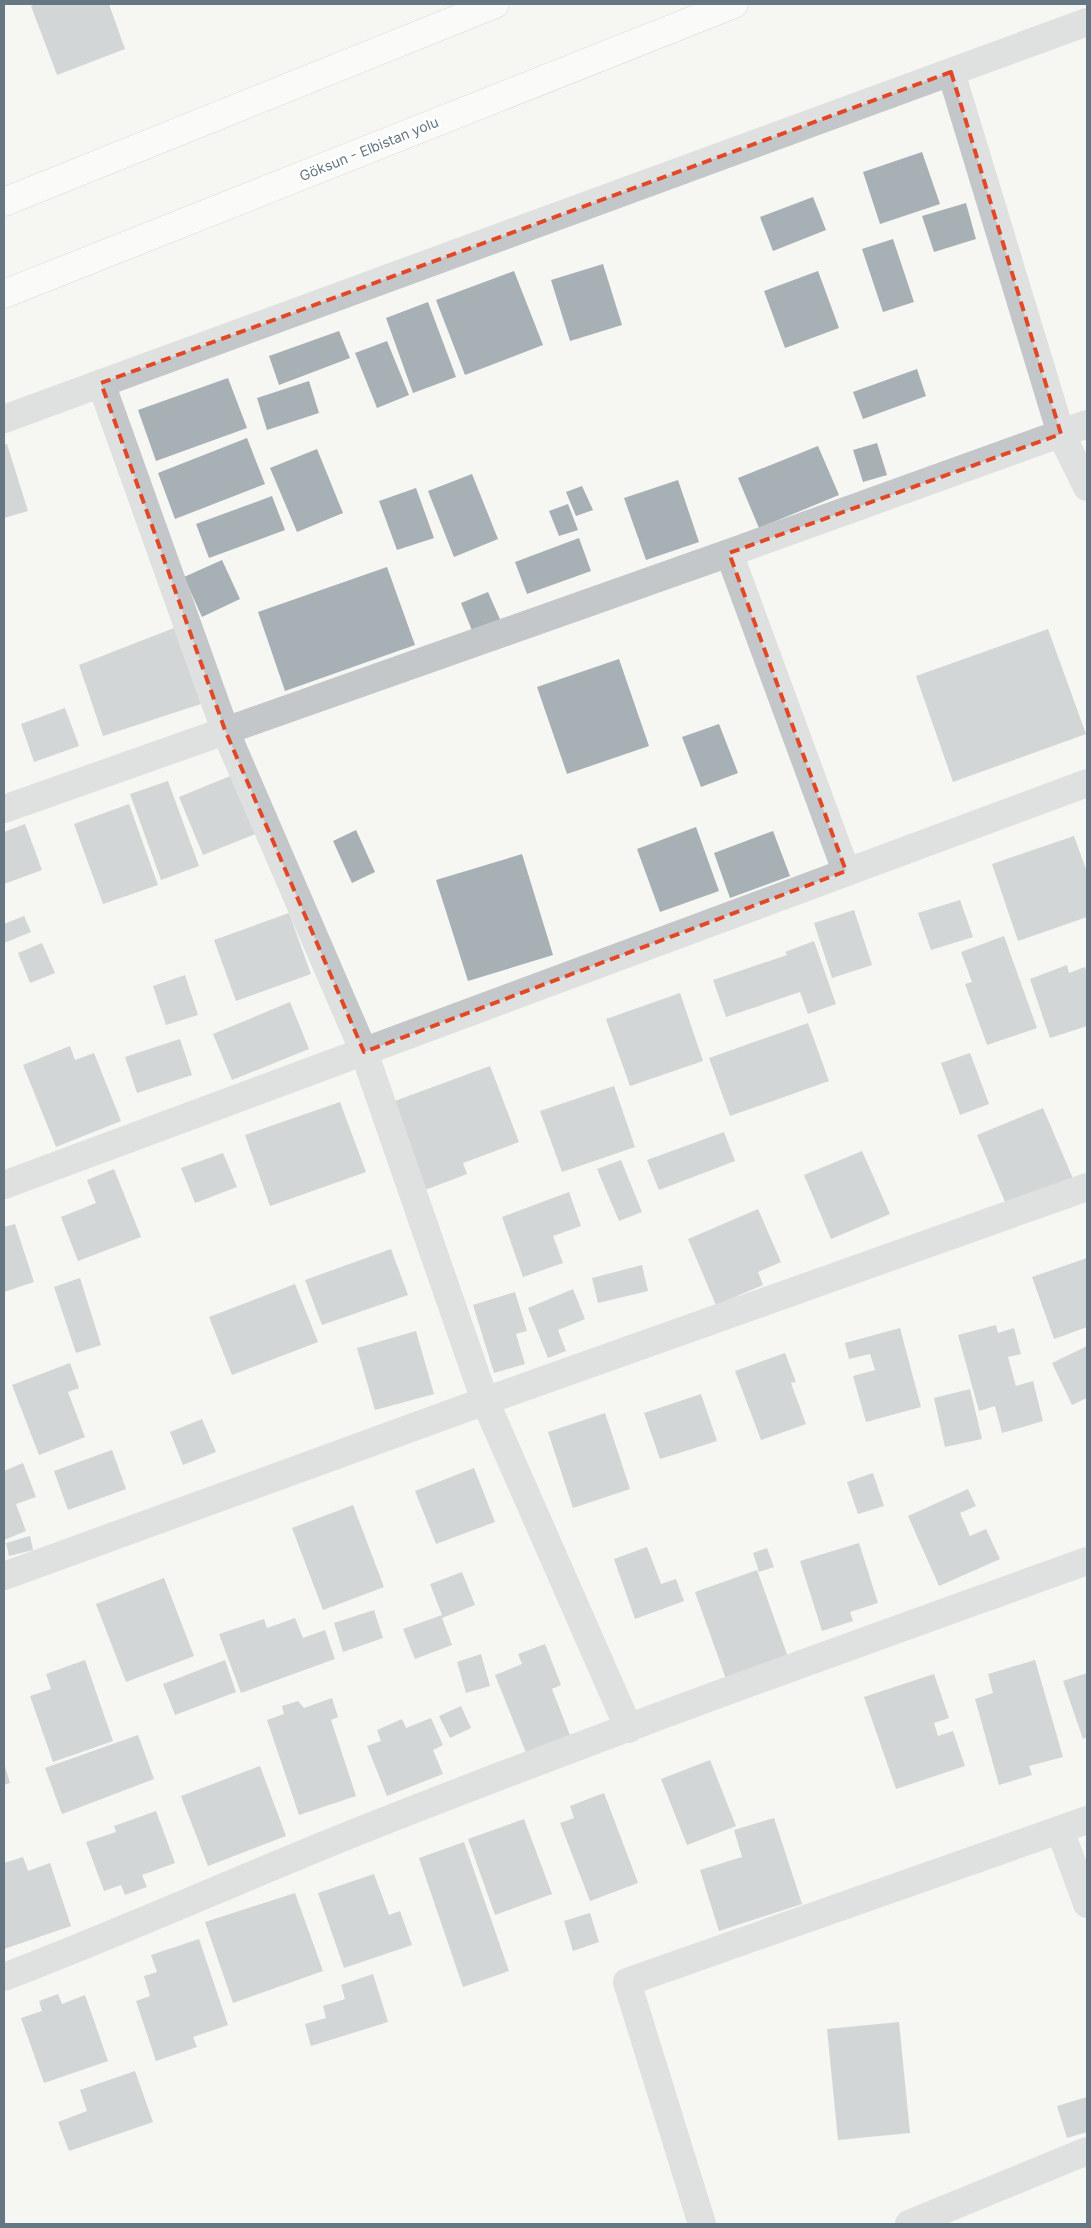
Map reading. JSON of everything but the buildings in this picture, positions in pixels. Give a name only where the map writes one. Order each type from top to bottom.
[{"type":"highway","points":[[4,202],[495,4]]},
{"type":"highway","name":"Göksun - Elbistan yolu","points":[[4,294],[734,4]]},
{"type":"street","points":[[4,418],[1087,22]]},
{"type":"street","points":[[951,72],[1061,434],[1087,487]]},
{"type":"street","points":[[101,383],[226,730],[364,1052],[485,1401],[629,1729]]},
{"type":"street","points":[[4,810],[1087,424]]},
{"type":"street","points":[[729,553],[846,871]]},
{"type":"street","points":[[4,1185],[1087,783]]},
{"type":"street","points":[[4,1576],[485,1401],[1087,1187]]},
{"type":"street","points":[[4,1977],[97,1941],[354,1833],[629,1729],[1087,1562]]},
{"type":"street","points":[[702,2224],[627,1982],[1087,1820]]},
{"type":"street","points":[[1060,1830],[1087,1904]]},
{"type":"street","points":[[909,2224],[1087,2151]]},
{"type":"highlighted area","points":[[951,72],[1061,434],[729,553],[846,871],[364,1052],[225,730],[101,383]]}]
